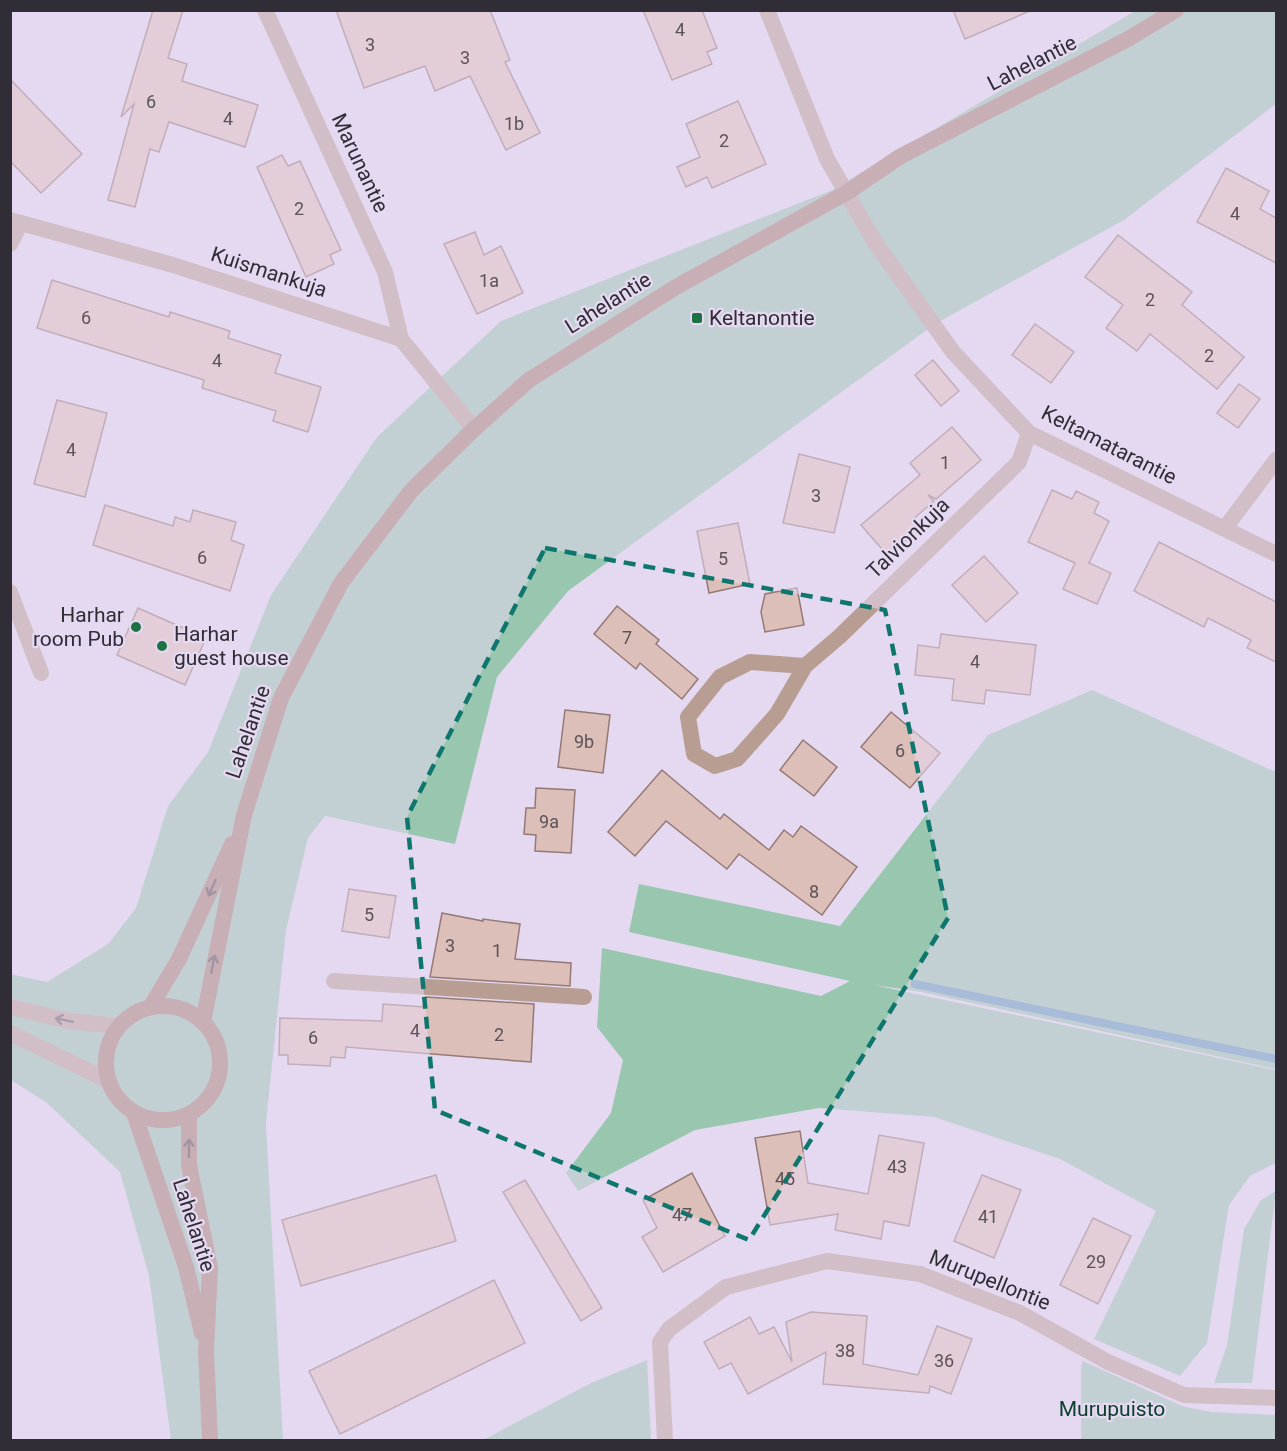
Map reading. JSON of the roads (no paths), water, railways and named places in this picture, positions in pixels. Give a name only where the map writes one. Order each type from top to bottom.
[{"type":"main road","name":"Lahelantie","points":[[203,1022],[244,815],[281,698],[341,583],[411,491],[474,429],[529,380],[676,287],[846,193],[901,156],[1128,39],[1176,10]]},
{"type":"main road","name":"Lahelantie","points":[[151,1006],[179,959],[244,815]]},
{"type":"main road","points":[[151,1006],[179,1007],[203,1022],[214,1037],[220,1054],[220,1072],[209,1097],[189,1115],[161,1121],[134,1113],[117,1099],[107,1080],[106,1051],[118,1026],[133,1013],[151,1006]]},
{"type":"main road","name":"Lahelantie","points":[[134,1113],[186,1267],[206,1352]]},
{"type":"main road","name":"Lahelantie","points":[[189,1115],[189,1165],[210,1268],[206,1352],[210,1440]]},
{"type":"street","name":"Marunantie","points":[[265,10],[385,272],[401,339]]},
{"type":"street","points":[[767,10],[826,159],[846,193]]},
{"type":"street","name":"Keltamatarantie","points":[[846,193],[874,241],[953,352],[1029,433],[1276,554]]},
{"type":"street","name":"Kuismankuja","points":[[16,222],[173,265],[401,339]]},
{"type":"street","points":[[10,244],[16,222]]},
{"type":"street","points":[[401,339],[474,429]]},
{"type":"street","name":"Talvionkuja","points":[[805,666],[750,662],[720,677],[688,717],[694,754],[715,766],[737,759],[777,714],[805,666],[840,636],[1019,462],[1029,433]]},
{"type":"street","points":[[1225,528],[1276,460]]},
{"type":"street","points":[[10,592],[40,673]]},
{"type":"street","points":[[334,981],[584,997]]},
{"type":"street","points":[[10,1007],[69,1021],[118,1026]]},
{"type":"street","points":[[10,1033],[107,1080]]},
{"type":"street","name":"Murupellontie","points":[[665,1440],[660,1342],[669,1329],[726,1287],[826,1261],[920,1274],[1020,1312],[1108,1362],[1184,1395],[1276,1398]]},
{"type":"waterway","points":[[915,984],[1276,1059]]},
{"type":"place","name":"Keltanontie","points":[[697,318]]},
{"type":"place","name":"Harhar room Pub","points":[[136,627]]},
{"type":"place","name":"Harhar guest house","points":[[162,646]]},
{"type":"park label","name":"Murupuisto","points":[[1112,1409]]}]
